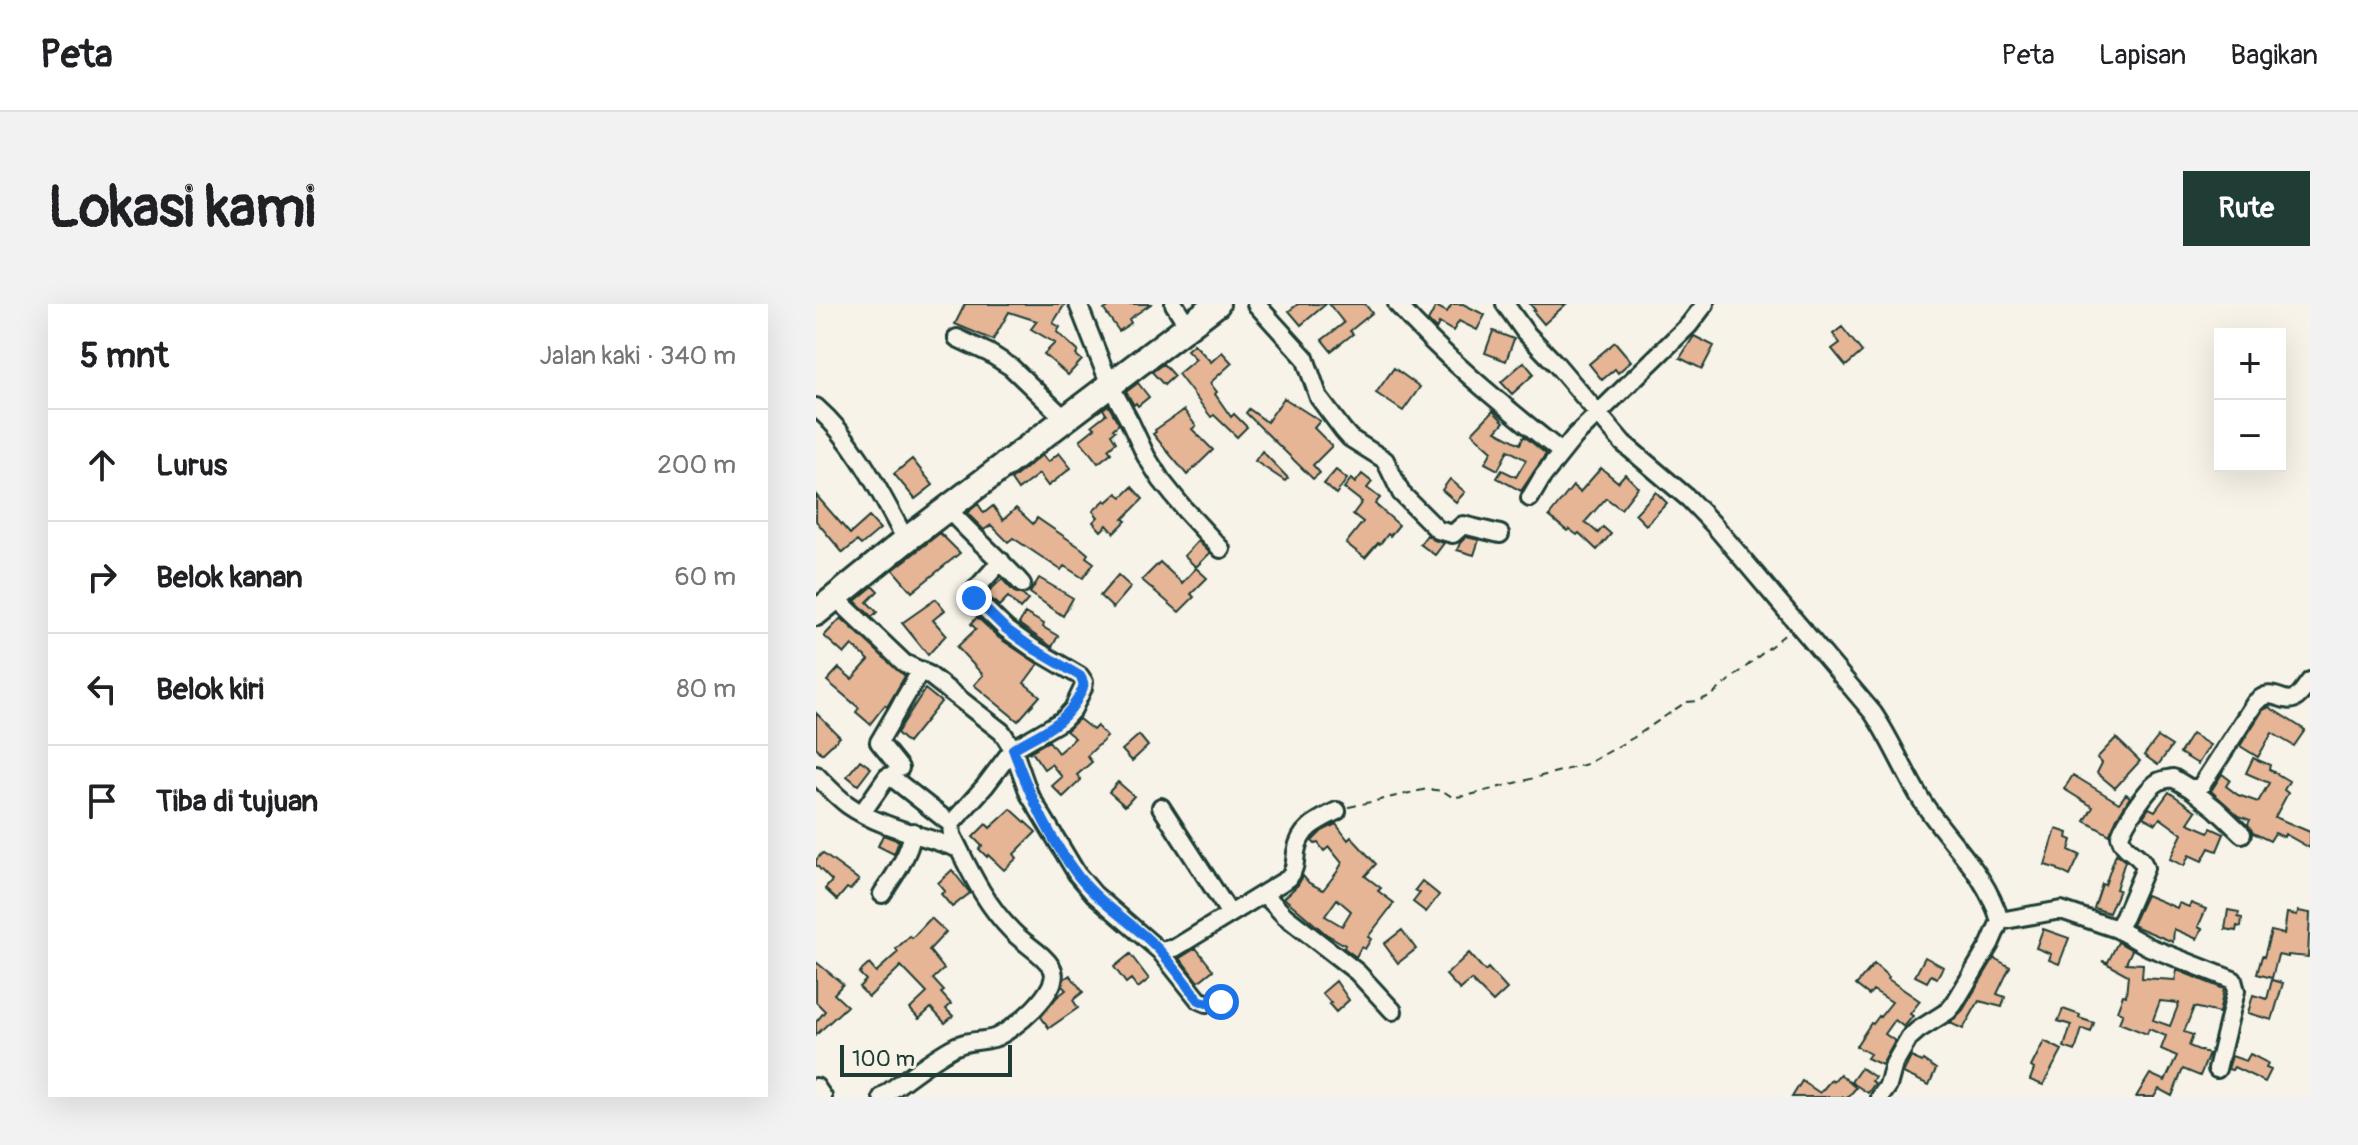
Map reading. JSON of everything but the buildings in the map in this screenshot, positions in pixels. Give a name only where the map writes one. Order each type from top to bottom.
[{"type":"highway","points":[[816,613],[1064,418],[1217,304]]},
{"type":"street","points":[[1078,304],[1110,385],[1161,480],[1221,549]]},
{"type":"street","points":[[1174,304],[1188,326]]},
{"type":"street","points":[[1256,304],[1305,358],[1319,398],[1343,430],[1350,438],[1385,460],[1401,493],[1426,519],[1445,533],[1453,534],[1463,525],[1500,534]]},
{"type":"street","points":[[1397,304],[1471,380],[1561,452]]},
{"type":"street","points":[[1505,304],[1525,332],[1623,443],[1698,507],[1880,723],[1920,797],[1991,896],[2000,921],[1990,944],[1948,1011],[1909,1038],[1880,1097]]},
{"type":"street","points":[[1530,498],[1561,452],[1689,325],[1705,304]]},
{"type":"street","points":[[957,338],[1011,367],[1064,418]]},
{"type":"street","points":[[816,407],[835,424],[864,463],[906,540]]},
{"type":"street","points":[[949,510],[1022,584]]},
{"type":"street","points":[[951,824],[1013,749],[1063,720],[1073,709],[1083,688],[1084,682],[1080,676],[1006,629],[974,598],[974,591],[1001,561]]},
{"type":"street","points":[[836,598],[904,663],[921,670],[993,723],[1007,738],[1029,794],[1077,874],[1094,894],[1160,951],[1199,1000],[1221,1002]]},
{"type":"street","points":[[900,768],[879,742],[921,670]]},
{"type":"street","points":[[2191,789],[2201,786],[2263,695],[2273,694],[2288,700],[2295,698],[2310,681]]},
{"type":"street","points":[[816,775],[848,805],[862,813],[895,828],[959,849]]},
{"type":"street","points":[[862,813],[890,776],[951,824],[952,835],[972,876],[994,909],[1012,931],[1040,955],[1055,975],[1051,991],[1015,1025],[996,1037],[955,1046],[882,1097]]},
{"type":"street","points":[[2117,929],[2145,868],[2143,861],[2121,842],[2122,828],[2159,781],[2173,778],[2191,789],[2242,834]]},
{"type":"street","points":[[1161,807],[1230,914]]},
{"type":"street","points":[[1160,951],[1175,948],[1292,875],[1299,838],[1315,822],[1337,811]]},
{"type":"street","points":[[882,894],[902,863],[913,832]]},
{"type":"street","points":[[1264,894],[1285,916],[1357,972],[1393,1011]]},
{"type":"street","points":[[2000,921],[2061,910],[2117,929],[2149,947],[2233,980],[2236,991],[2217,1069]]},
{"type":"street","points":[[816,1087],[823,1097]]},
{"type":"path","points":[[1337,811],[1427,789],[1443,791],[1452,797],[1466,796],[1587,764],[1686,702],[1712,695],[1797,625]]},
{"type":"route","points":[[974,598],[1006,629],[1080,676],[1084,682],[1073,709],[1063,720],[1013,749],[1029,794],[1043,819],[1077,874],[1094,894],[1160,951],[1199,1000],[1221,1002]]}]
